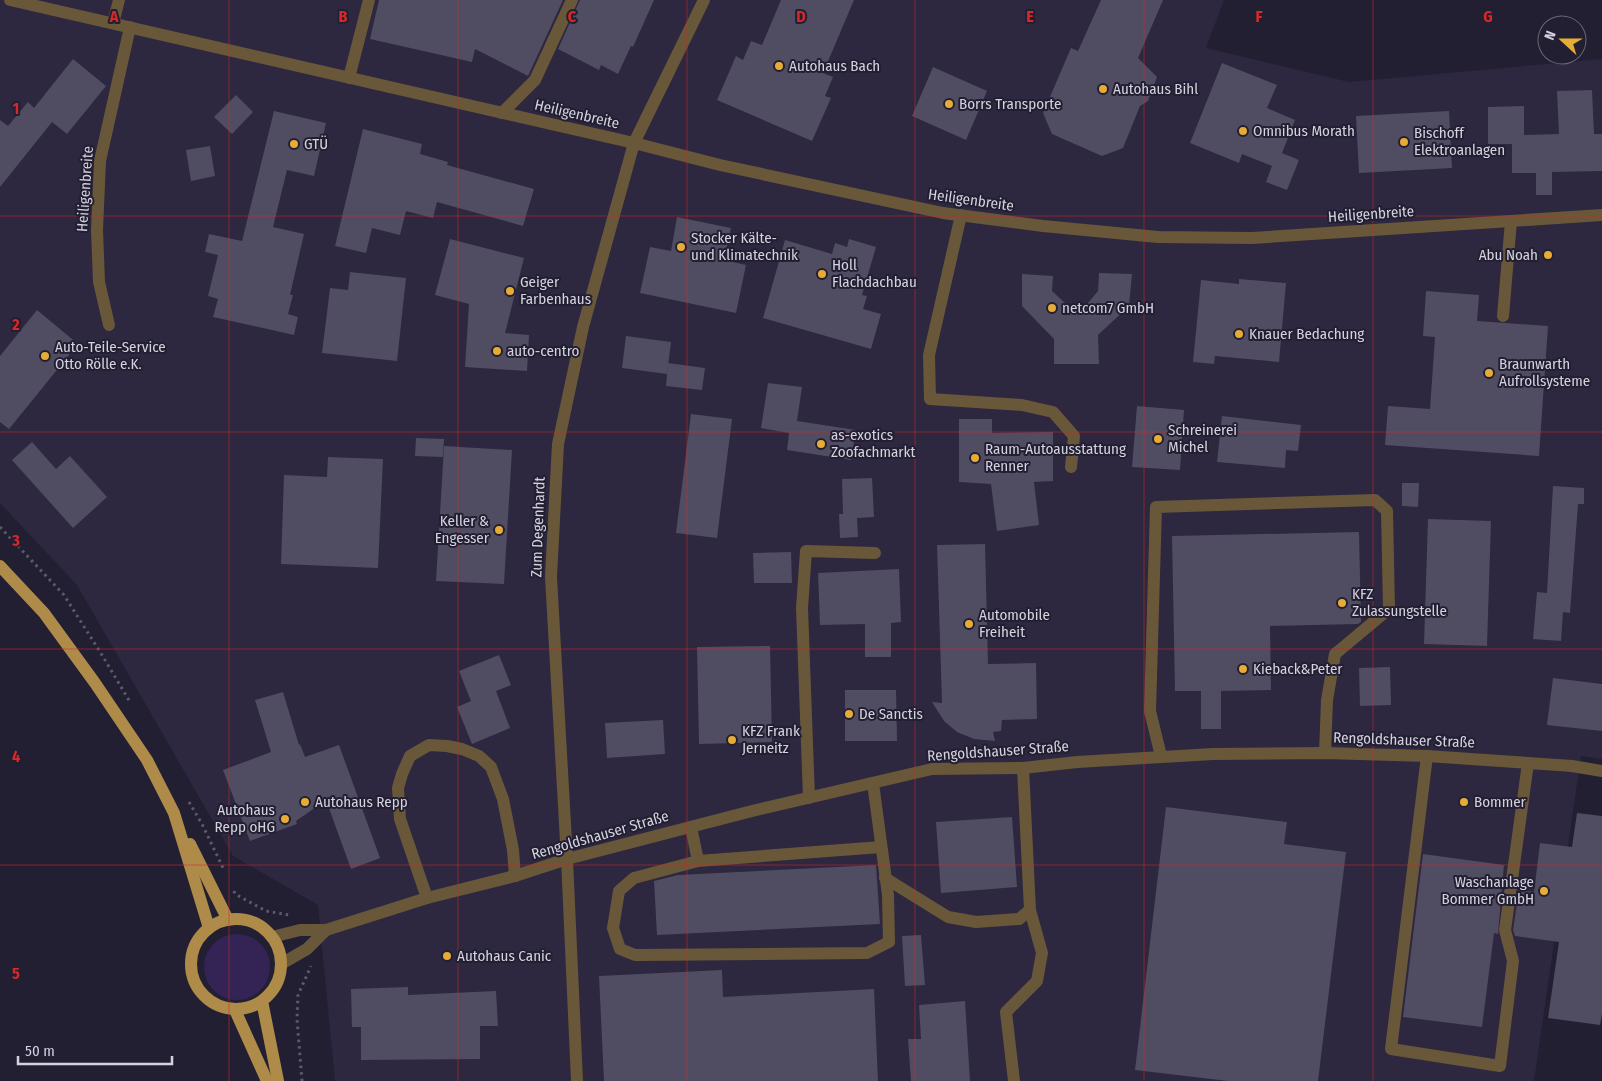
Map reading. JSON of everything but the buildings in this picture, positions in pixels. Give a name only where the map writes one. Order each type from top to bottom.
[{"type":"main road","points":[[0,566],[44,613],[95,683],[147,760],[228,920]]},
{"type":"main road","points":[[174,813],[209,928]]},
{"type":"main road","points":[[228,920],[243,920],[256,924],[272,937],[278,946],[281,964],[277,981],[271,992],[262,1001],[249,1008],[235,1010],[221,1007],[208,1001],[198,991],[192,978],[190,964],[192,950],[199,938],[218,922],[228,920]]},
{"type":"main road","points":[[262,1001],[278,1081]]},
{"type":"main road","points":[[235,1010],[268,1081]]},
{"type":"street","name":"Heiligenbreite","points":[[10,0],[634,143],[720,165],[943,213],[1043,226],[1166,238],[1252,238],[1602,215]]},
{"type":"street","points":[[113,23],[119,0]]},
{"type":"street","points":[[349,78],[369,0]]},
{"type":"street","points":[[502,113],[535,80],[572,0]]},
{"type":"street","name":"Zum Degenhardt","points":[[578,1081],[551,577],[558,444],[583,326],[634,143],[704,0]]},
{"type":"street","name":"Heiligenbreite","points":[[109,325],[99,282],[97,230],[100,161],[130,27]]},
{"type":"street","points":[[961,215],[929,355],[930,399],[1022,405],[1053,412],[1074,436],[1071,467]]},
{"type":"street","points":[[1503,316],[1511,221]]},
{"type":"street","points":[[1161,756],[1150,711],[1156,507],[1375,500],[1387,512],[1389,609],[1335,654],[1327,700],[1325,753]]},
{"type":"street","points":[[809,798],[802,608],[806,551],[875,554]]},
{"type":"street","points":[[427,898],[400,819],[398,788],[410,756],[429,745],[462,749],[478,756],[491,767],[503,799],[513,850],[515,876]]},
{"type":"street","name":"Rengoldshauser Straße","points":[[272,937],[300,930],[326,930],[427,898],[515,876],[567,859],[932,769],[1023,768],[1161,756],[1325,753],[1427,756],[1572,766],[1602,771]]},
{"type":"street","points":[[1427,756],[1391,1049],[1500,1066],[1513,961],[1505,930],[1528,763]]},
{"type":"street","points":[[1014,1081],[1006,1012],[1036,981],[1042,953],[1030,910],[1023,768]]},
{"type":"street","points":[[873,783],[888,895],[889,942],[868,953],[635,955],[620,949],[613,928],[619,891],[634,878],[698,861],[881,847]]},
{"type":"street","points":[[691,827],[698,861]]},
{"type":"street","points":[[885,878],[948,917],[976,922],[1019,919],[1030,910]]},
{"type":"street","name":"Rengoldshauser Straße","points":[[281,964],[307,949],[326,930]]},
{"type":"path","points":[[302,1081],[297,1019],[298,995],[312,963]]},
{"type":"shaded area","points":[[0,0],[1224,0],[1206,48],[1349,82],[1537,65],[1587,65],[1587,60],[1602,59],[1602,759],[1581,756],[1534,1081],[335,1081],[318,905],[233,856],[77,585],[0,503]]},
{"type":"shaded area","points":[[237,934],[250,937],[260,944],[267,954],[270,967],[267,980],[260,990],[250,997],[237,1000],[224,997],[214,990],[207,980],[204,967],[207,954],[214,944],[224,937]]},
{"type":"place","name":"Autohaus Bach","points":[[779,66]]},
{"type":"place","name":"Autohaus Bihl","points":[[1103,89]]},
{"type":"place","name":"Borrs Transporte","points":[[949,104]]},
{"type":"place","name":"Omnibus Morath","points":[[1243,131]]},
{"type":"place","name":"Bischoff Elektroanlagen","points":[[1404,142]]},
{"type":"place","name":"GTÜ","points":[[294,144]]},
{"type":"place","name":"Stocker Kälte- und Klimatechnik","points":[[681,247]]},
{"type":"place","name":"Abu Noah","points":[[1548,255]]},
{"type":"place","name":"Holl Flachdachbau","points":[[822,274]]},
{"type":"place","name":"Geiger Farbenhaus","points":[[510,291]]},
{"type":"place","name":"netcom7 GmbH","points":[[1052,308]]},
{"type":"place","name":"Knauer Bedachung","points":[[1239,334]]},
{"type":"place","name":"auto-centro","points":[[497,351]]},
{"type":"place","name":"Auto-Teile-Service Otto Rölle e.K.","points":[[45,356]]},
{"type":"place","name":"Braunwarth Aufrollsysteme","points":[[1489,373]]},
{"type":"place","name":"Schreinerei Michel","points":[[1158,439]]},
{"type":"place","name":"as-exotics Zoofachmarkt","points":[[821,444]]},
{"type":"place","name":"Raum-Autoausstattung Renner","points":[[975,458]]},
{"type":"place","name":"Keller & Engesser","points":[[499,530]]},
{"type":"place","name":"KFZ Zulassungstelle","points":[[1342,603]]},
{"type":"place","name":"Automobile Freiheit","points":[[969,624]]},
{"type":"place","name":"Kieback&Peter","points":[[1243,669]]},
{"type":"place","name":"De Sanctis","points":[[849,714]]},
{"type":"place","name":"KFZ Frank Jerneitz","points":[[732,740]]},
{"type":"place","name":"Autohaus Repp","points":[[305,802]]},
{"type":"place","name":"Bommer","points":[[1464,802]]},
{"type":"place","name":"Autohaus Repp oHG","points":[[285,819]]},
{"type":"place","name":"Waschanlage Bommer GmbH","points":[[1544,891]]},
{"type":"place","name":"Autohaus Canic","points":[[447,956]]}]
